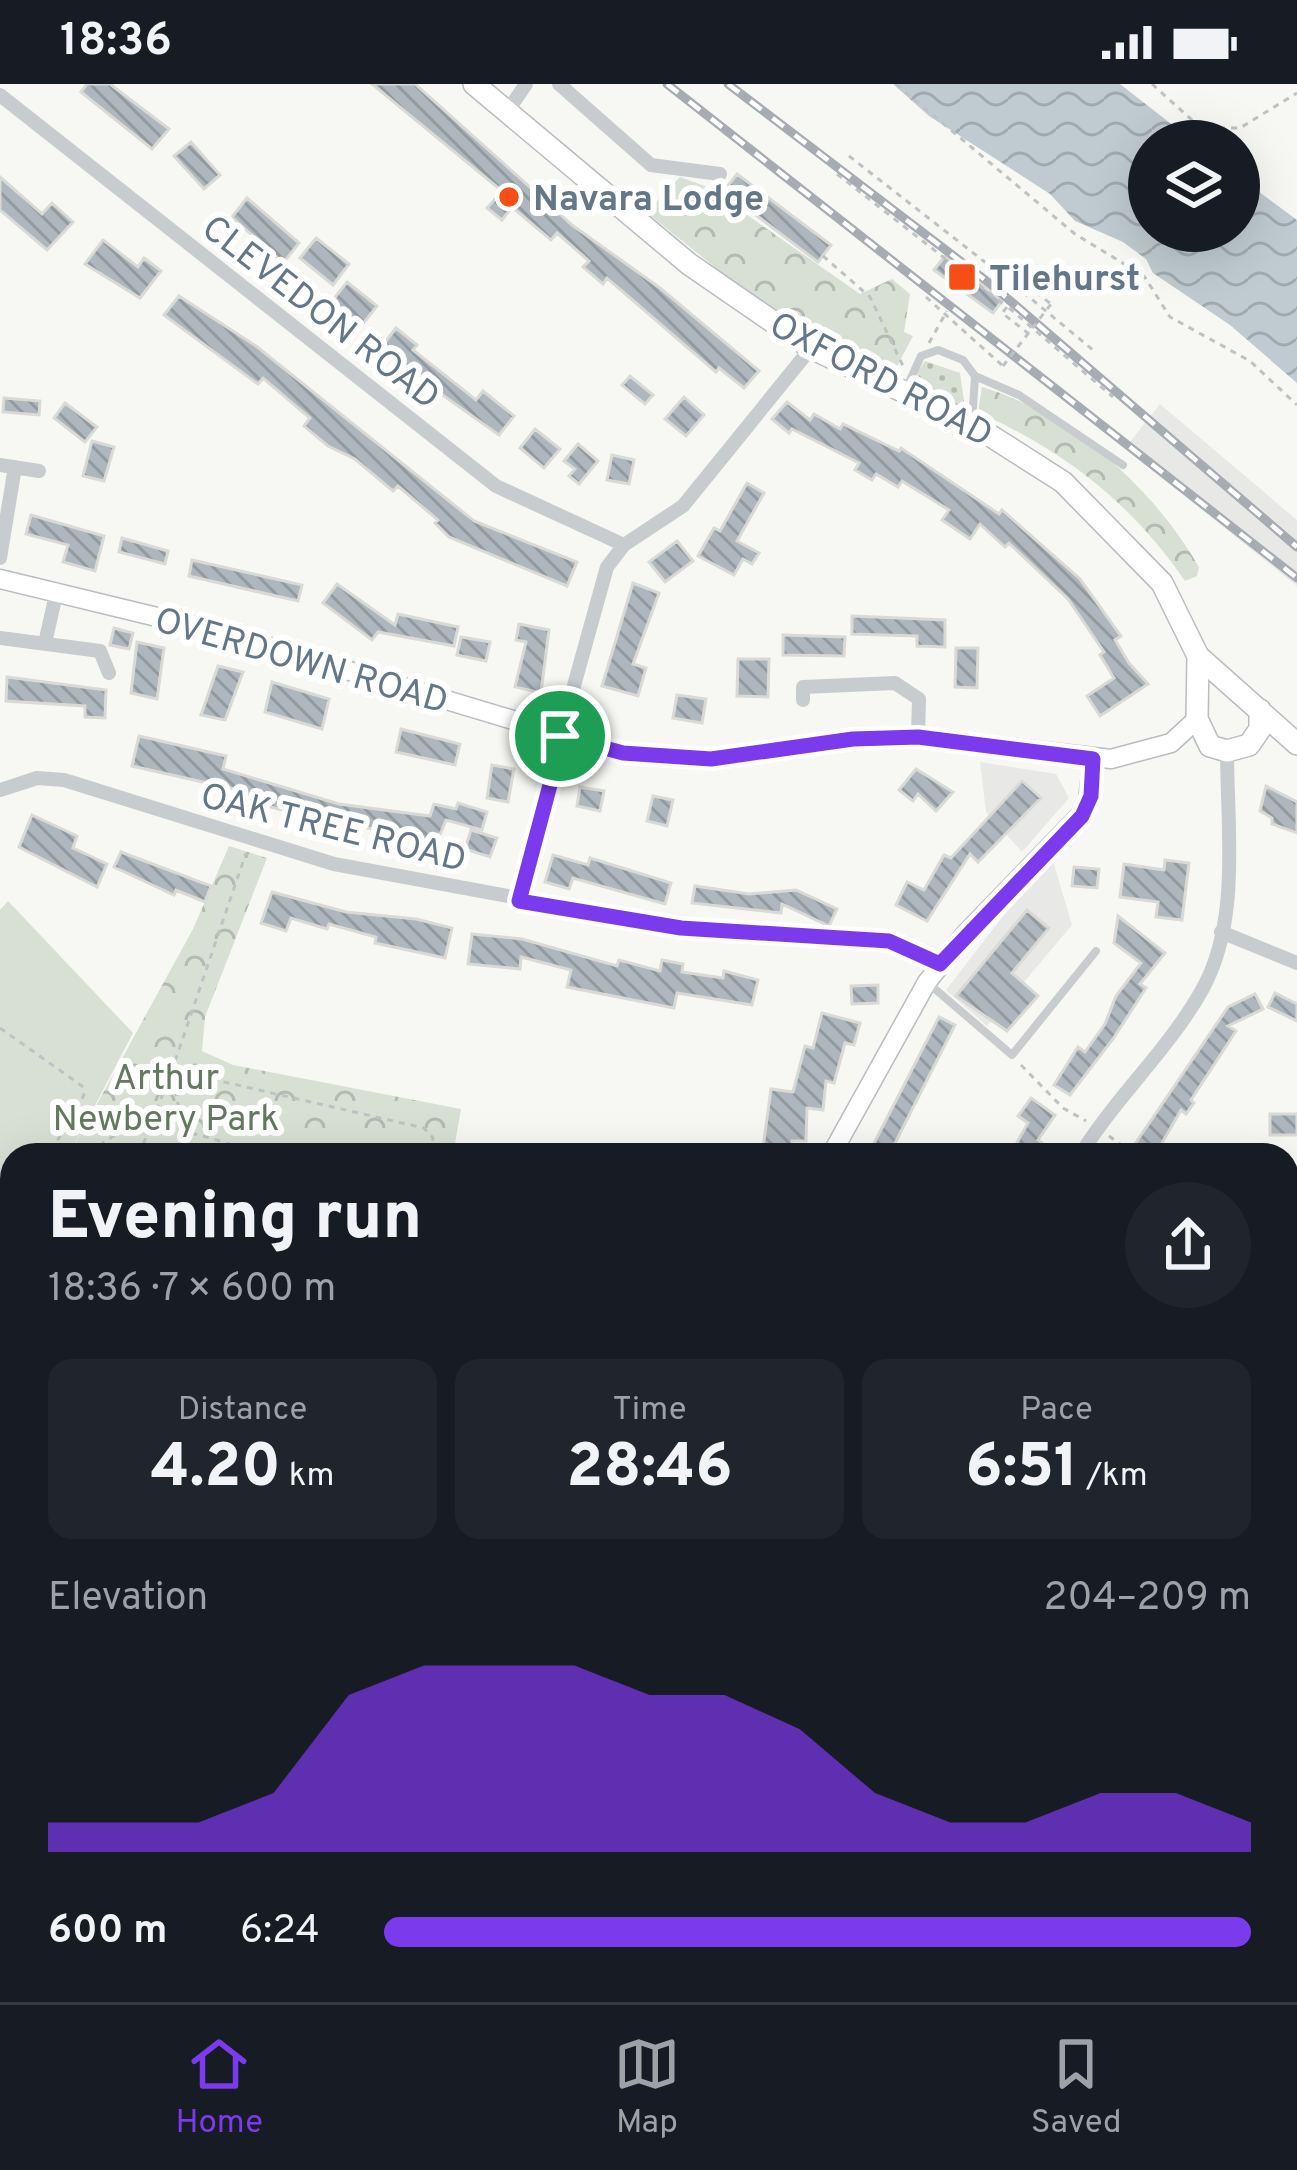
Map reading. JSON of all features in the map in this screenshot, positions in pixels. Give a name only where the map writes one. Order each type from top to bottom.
[{"type":"main road","name":"OXFORD ROAD","points":[[474,84],[689,264],[811,348],[907,386],[1063,482],[1162,583],[1198,656],[1239,690]]},
{"type":"main road","name":"OXFORD ROAD","points":[[1198,656],[1198,713]]},
{"type":"main road","points":[[1239,690],[1297,747],[1229,747],[1198,713],[1215,692],[1239,690]]},
{"type":"main road","points":[[1229,747],[1260,729],[1260,710]]},
{"type":"street","points":[[507,112],[526,84]]},
{"type":"street","points":[[559,84],[651,165],[720,175]]},
{"type":"street","name":"CLEVEDON ROAD","points":[[0,95],[496,486],[624,545]]},
{"type":"street","points":[[560,736],[607,567],[624,545],[683,506],[811,348]]},
{"type":"street","points":[[0,558],[7,466],[39,471]]},
{"type":"street","name":"OVERDOWN ROAD","points":[[0,579],[224,633],[623,753],[711,759],[853,739],[918,737],[1093,759],[1127,757],[1171,743],[1229,747]]},
{"type":"street","points":[[45,643],[57,590]]},
{"type":"street","points":[[0,638],[100,651],[109,674]]},
{"type":"street","points":[[803,700],[803,687],[895,683],[919,699],[918,737]]},
{"type":"street","name":"OVERDOWN ROAD","points":[[1171,743],[1198,713]]},
{"type":"street","points":[[1087,1143],[1202,989],[1221,932],[1229,747]]},
{"type":"street","points":[[838,1143],[940,964],[1082,816],[1091,796],[1093,759]]},
{"type":"street","points":[[519,901],[554,770]]},
{"type":"street","name":"OAK TREE ROAD","points":[[0,790],[38,778],[64,780],[334,865],[681,928],[889,941],[940,964]]},
{"type":"street","points":[[1221,932],[1297,963]]},
{"type":"lane","points":[[907,386],[925,353],[963,360],[975,376],[1019,395],[1123,465]]},
{"type":"lane","points":[[971,424],[975,376]]},
{"type":"lane","points":[[927,982],[1012,1055],[1096,951]]},
{"type":"path","points":[[896,84],[1075,234],[1144,276],[1170,317],[1250,361],[1297,405]]},
{"type":"path","points":[[1152,84],[1201,128],[1240,128],[1297,93]]},
{"type":"path","points":[[849,155],[1093,350]]},
{"type":"path","points":[[837,175],[1007,307],[1113,397]]},
{"type":"path","points":[[824,256],[870,297],[907,386]]},
{"type":"path","points":[[926,297],[1003,366],[1052,304],[1026,284],[1022,291]]},
{"type":"path","points":[[1007,307],[1002,313],[1029,334]]},
{"type":"path","points":[[925,353],[947,311]]},
{"type":"path","points":[[145,1143],[208,949],[250,842]]},
{"type":"path","points":[[0,1028],[82,1086],[84,1095],[56,1143]]},
{"type":"path","points":[[1012,1055],[1063,1108],[1119,1143]]},
{"type":"path","points":[[172,1070],[186,1143]]},
{"type":"path","points":[[172,1070],[424,1128],[432,1143]]},
{"type":"path","points":[[110,1143],[130,1130],[150,1129],[220,1143]]},
{"type":"shaded area","points":[[1160,404],[1297,520],[1297,586],[1125,448]]},
{"type":"shaded area","points":[[980,762],[1056,774],[1069,798],[1022,852],[986,812]]},
{"type":"shaded area","points":[[1051,854],[1072,925],[987,1026],[946,990]]},
{"type":"green space","points":[[680,177],[707,187],[860,294],[892,279],[910,294],[904,332],[913,336],[893,374],[802,337],[646,212]]},
{"type":"green space","points":[[925,361],[960,373],[965,408],[923,387],[917,373]]},
{"type":"green space","points":[[982,387],[1047,415],[1107,458],[1158,509],[1199,567],[1197,576],[1185,581],[1142,527],[1094,482],[1039,444],[978,412]]},
{"type":"green space","name":"Arthur Newbery Park","points":[[229,846],[267,858],[205,1017],[202,1051],[233,1065],[461,1109],[455,1143],[76,1143],[193,929]]},
{"type":"green space","points":[[8,901],[133,1033],[75,1143],[0,1143],[0,910]]},
{"type":"water","points":[[893,84],[1120,84],[1166,120],[1128,120],[1128,246],[1075,221],[1050,194],[929,116]]},
{"type":"water","points":[[1260,193],[1297,220],[1297,383],[1230,325],[1153,273],[1137,252],[1260,252]]},
{"type":"building","points":[[87,84],[110,84],[169,129],[152,149],[81,92]]},
{"type":"building","points":[[372,84],[415,84],[572,225],[660,288],[759,371],[744,388],[719,368],[716,372],[607,278],[603,284],[583,267],[589,261],[557,233],[551,240],[512,207],[502,220],[487,208],[502,191]]},
{"type":"building","points":[[191,142],[220,175],[204,189],[174,156]]},
{"type":"building","points":[[737,174],[831,245],[818,262],[724,191]]},
{"type":"building","points":[[0,177],[42,214],[52,203],[73,222],[47,250],[0,210]]},
{"type":"building","points":[[247,198],[299,243],[283,263],[232,217]]},
{"type":"building","points":[[316,238],[349,264],[333,285],[300,258]]},
{"type":"building","points":[[103,240],[138,267],[144,258],[161,271],[140,298],[85,264]]},
{"type":"building","points":[[945,256],[1002,301],[993,313],[934,270]]},
{"type":"building","points":[[347,282],[377,306],[359,329],[329,305]]},
{"type":"building","points":[[179,296],[256,346],[474,521],[577,562],[567,586],[449,537],[435,523],[438,520],[398,486],[393,491],[304,426],[310,418],[263,378],[258,384],[164,315]]},
{"type":"building","points":[[396,328],[417,345],[413,350],[476,400],[483,391],[514,416],[499,435],[379,350]]},
{"type":"building","points":[[630,376],[653,395],[645,404],[622,385]]},
{"type":"building","points":[[684,397],[704,415],[686,436],[665,419]]},
{"type":"building","points":[[4,398],[40,401],[39,415],[3,412]]},
{"type":"building","points":[[787,402],[810,420],[814,414],[840,429],[843,424],[901,448],[999,514],[1002,510],[1080,579],[1121,636],[1115,640],[1129,663],[1148,684],[1100,716],[1087,696],[1114,678],[1100,655],[1104,652],[1068,599],[1009,543],[1005,547],[980,524],[970,539],[942,520],[949,510],[902,481],[898,487],[876,474],[872,480],[855,470],[859,463],[792,429],[789,433],[772,419]]},
{"type":"building","points":[[65,403],[97,427],[85,442],[54,418]]},
{"type":"building","points":[[535,429],[560,449],[544,468],[520,448]]},
{"type":"building","points":[[92,441],[114,447],[104,481],[83,476]]},
{"type":"building","points":[[578,444],[598,461],[579,484],[569,476],[575,469],[564,461]]},
{"type":"building","points":[[612,455],[634,460],[629,484],[607,480]]},
{"type":"building","points":[[747,483],[764,493],[737,541],[759,553],[752,564],[743,559],[734,575],[698,556],[714,528],[720,531]]},
{"type":"building","points":[[31,515],[104,536],[95,571],[63,562],[68,545],[26,534]]},
{"type":"building","points":[[122,538],[168,551],[165,564],[119,552]]},
{"type":"building","points":[[677,541],[693,561],[665,582],[649,562]]},
{"type":"building","points":[[192,560],[302,585],[298,601],[189,576]]},
{"type":"building","points":[[633,583],[659,593],[633,664],[646,668],[638,696],[602,686]]},
{"type":"building","points":[[337,584],[395,625],[398,614],[458,627],[454,646],[378,632],[372,640],[323,603]]},
{"type":"building","points":[[852,616],[945,620],[945,647],[917,646],[917,636],[852,634]]},
{"type":"building","points":[[519,624],[549,630],[541,693],[515,687],[526,642],[516,640]]},
{"type":"building","points":[[114,628],[133,633],[129,649],[110,645]]},
{"type":"building","points":[[783,635],[845,637],[844,656],[783,655]]},
{"type":"building","points":[[461,637],[490,642],[486,661],[457,655]]},
{"type":"building","points":[[137,642],[164,648],[157,699],[131,693]]},
{"type":"building","points":[[956,648],[978,648],[977,688],[955,687]]},
{"type":"building","points":[[738,659],[769,659],[768,697],[737,696]]},
{"type":"building","points":[[218,666],[243,672],[225,720],[201,715]]},
{"type":"building","points":[[7,677],[106,690],[105,718],[85,717],[85,706],[6,701]]},
{"type":"building","points":[[272,682],[329,699],[322,729],[265,712]]},
{"type":"building","points":[[677,695],[706,699],[702,723],[673,718]]},
{"type":"building","points":[[401,729],[460,744],[455,765],[396,752]]},
{"type":"building","points":[[139,736],[226,756],[223,769],[339,804],[430,816],[434,804],[456,809],[458,803],[487,812],[482,830],[446,820],[437,842],[298,814],[232,797],[234,789],[132,766]]},
{"type":"building","points":[[492,765],[514,769],[508,802],[487,798]]},
{"type":"building","points":[[916,769],[953,792],[936,811],[918,794],[913,801],[899,790]]},
{"type":"building","points":[[1022,781],[1041,798],[978,862],[970,854],[927,921],[896,905],[907,882],[924,890],[944,855],[951,858]]},
{"type":"building","points":[[1266,786],[1297,802],[1297,833],[1272,824],[1272,818],[1260,811]]},
{"type":"building","points":[[580,787],[604,791],[600,811],[577,806]]},
{"type":"building","points":[[653,796],[673,800],[667,826],[647,821]]},
{"type":"building","points":[[32,815],[77,836],[73,848],[107,864],[97,887],[19,847]]},
{"type":"building","points":[[471,830],[497,838],[490,857],[465,849]]},
{"type":"building","points":[[121,852],[211,886],[205,902],[176,890],[174,895],[114,867]]},
{"type":"building","points":[[553,855],[588,865],[590,858],[671,883],[665,904],[573,878],[569,889],[545,882]]},
{"type":"building","points":[[1165,860],[1189,863],[1182,920],[1156,917],[1158,902],[1120,897],[1124,864],[1164,870]]},
{"type":"building","points":[[1074,867],[1099,869],[1097,888],[1072,886]]},
{"type":"building","points":[[695,886],[749,894],[796,890],[837,909],[829,926],[782,904],[781,913],[692,903]]},
{"type":"building","points":[[272,892],[346,912],[452,928],[445,958],[375,943],[376,937],[329,924],[327,929],[291,918],[286,931],[261,923]]},
{"type":"building","points":[[1027,910],[1049,928],[1012,973],[1038,996],[1007,1031],[956,996]]},
{"type":"building","points":[[1118,916],[1165,953],[1140,984],[1146,988],[1113,1039],[1070,1095],[1054,1085],[1078,1047],[1085,1052],[1105,1024],[1116,996],[1141,963],[1114,943]]},
{"type":"building","points":[[472,934],[522,939],[617,966],[619,960],[660,971],[662,960],[683,964],[682,972],[723,978],[724,971],[758,980],[752,1005],[677,993],[674,1008],[567,987],[571,970],[521,957],[520,969],[468,964]]},
{"type":"building","points":[[878,985],[878,1003],[852,1004],[851,986]]},
{"type":"building","points":[[1275,993],[1297,1004],[1297,1021],[1268,1007]]},
{"type":"building","points":[[1255,994],[1263,1009],[1228,1026],[1236,1031],[1191,1100],[1194,1103],[1186,1114],[1181,1110],[1162,1143],[1136,1143],[1228,1007]]},
{"type":"building","points":[[822,1013],[860,1023],[854,1045],[845,1043],[834,1083],[826,1081],[823,1110],[807,1108],[806,1141],[764,1143],[771,1089],[793,1092],[805,1046],[813,1048]]},
{"type":"building","points":[[939,1017],[955,1025],[895,1143],[874,1143]]},
{"type":"building","points":[[1031,1098],[1055,1115],[1038,1140],[1042,1143],[1017,1143],[1028,1123],[1018,1116]]},
{"type":"building","points":[[1270,1114],[1297,1114],[1297,1135],[1270,1135]]},
{"type":"railway","points":[[667,84],[1297,578]]},
{"type":"railway","points":[[728,84],[993,286],[1297,547]]},
{"type":"place","name":"Navara Lodge","points":[[509,197]]},
{"type":"place","name":"Tilehurst","points":[[962,277]]},
{"type":"route","points":[[542,731],[560,736],[623,753],[711,759],[853,739],[960,740],[1093,759],[1094,782],[1082,816],[940,964],[889,941],[681,928],[519,901],[554,770],[542,731]]}]
